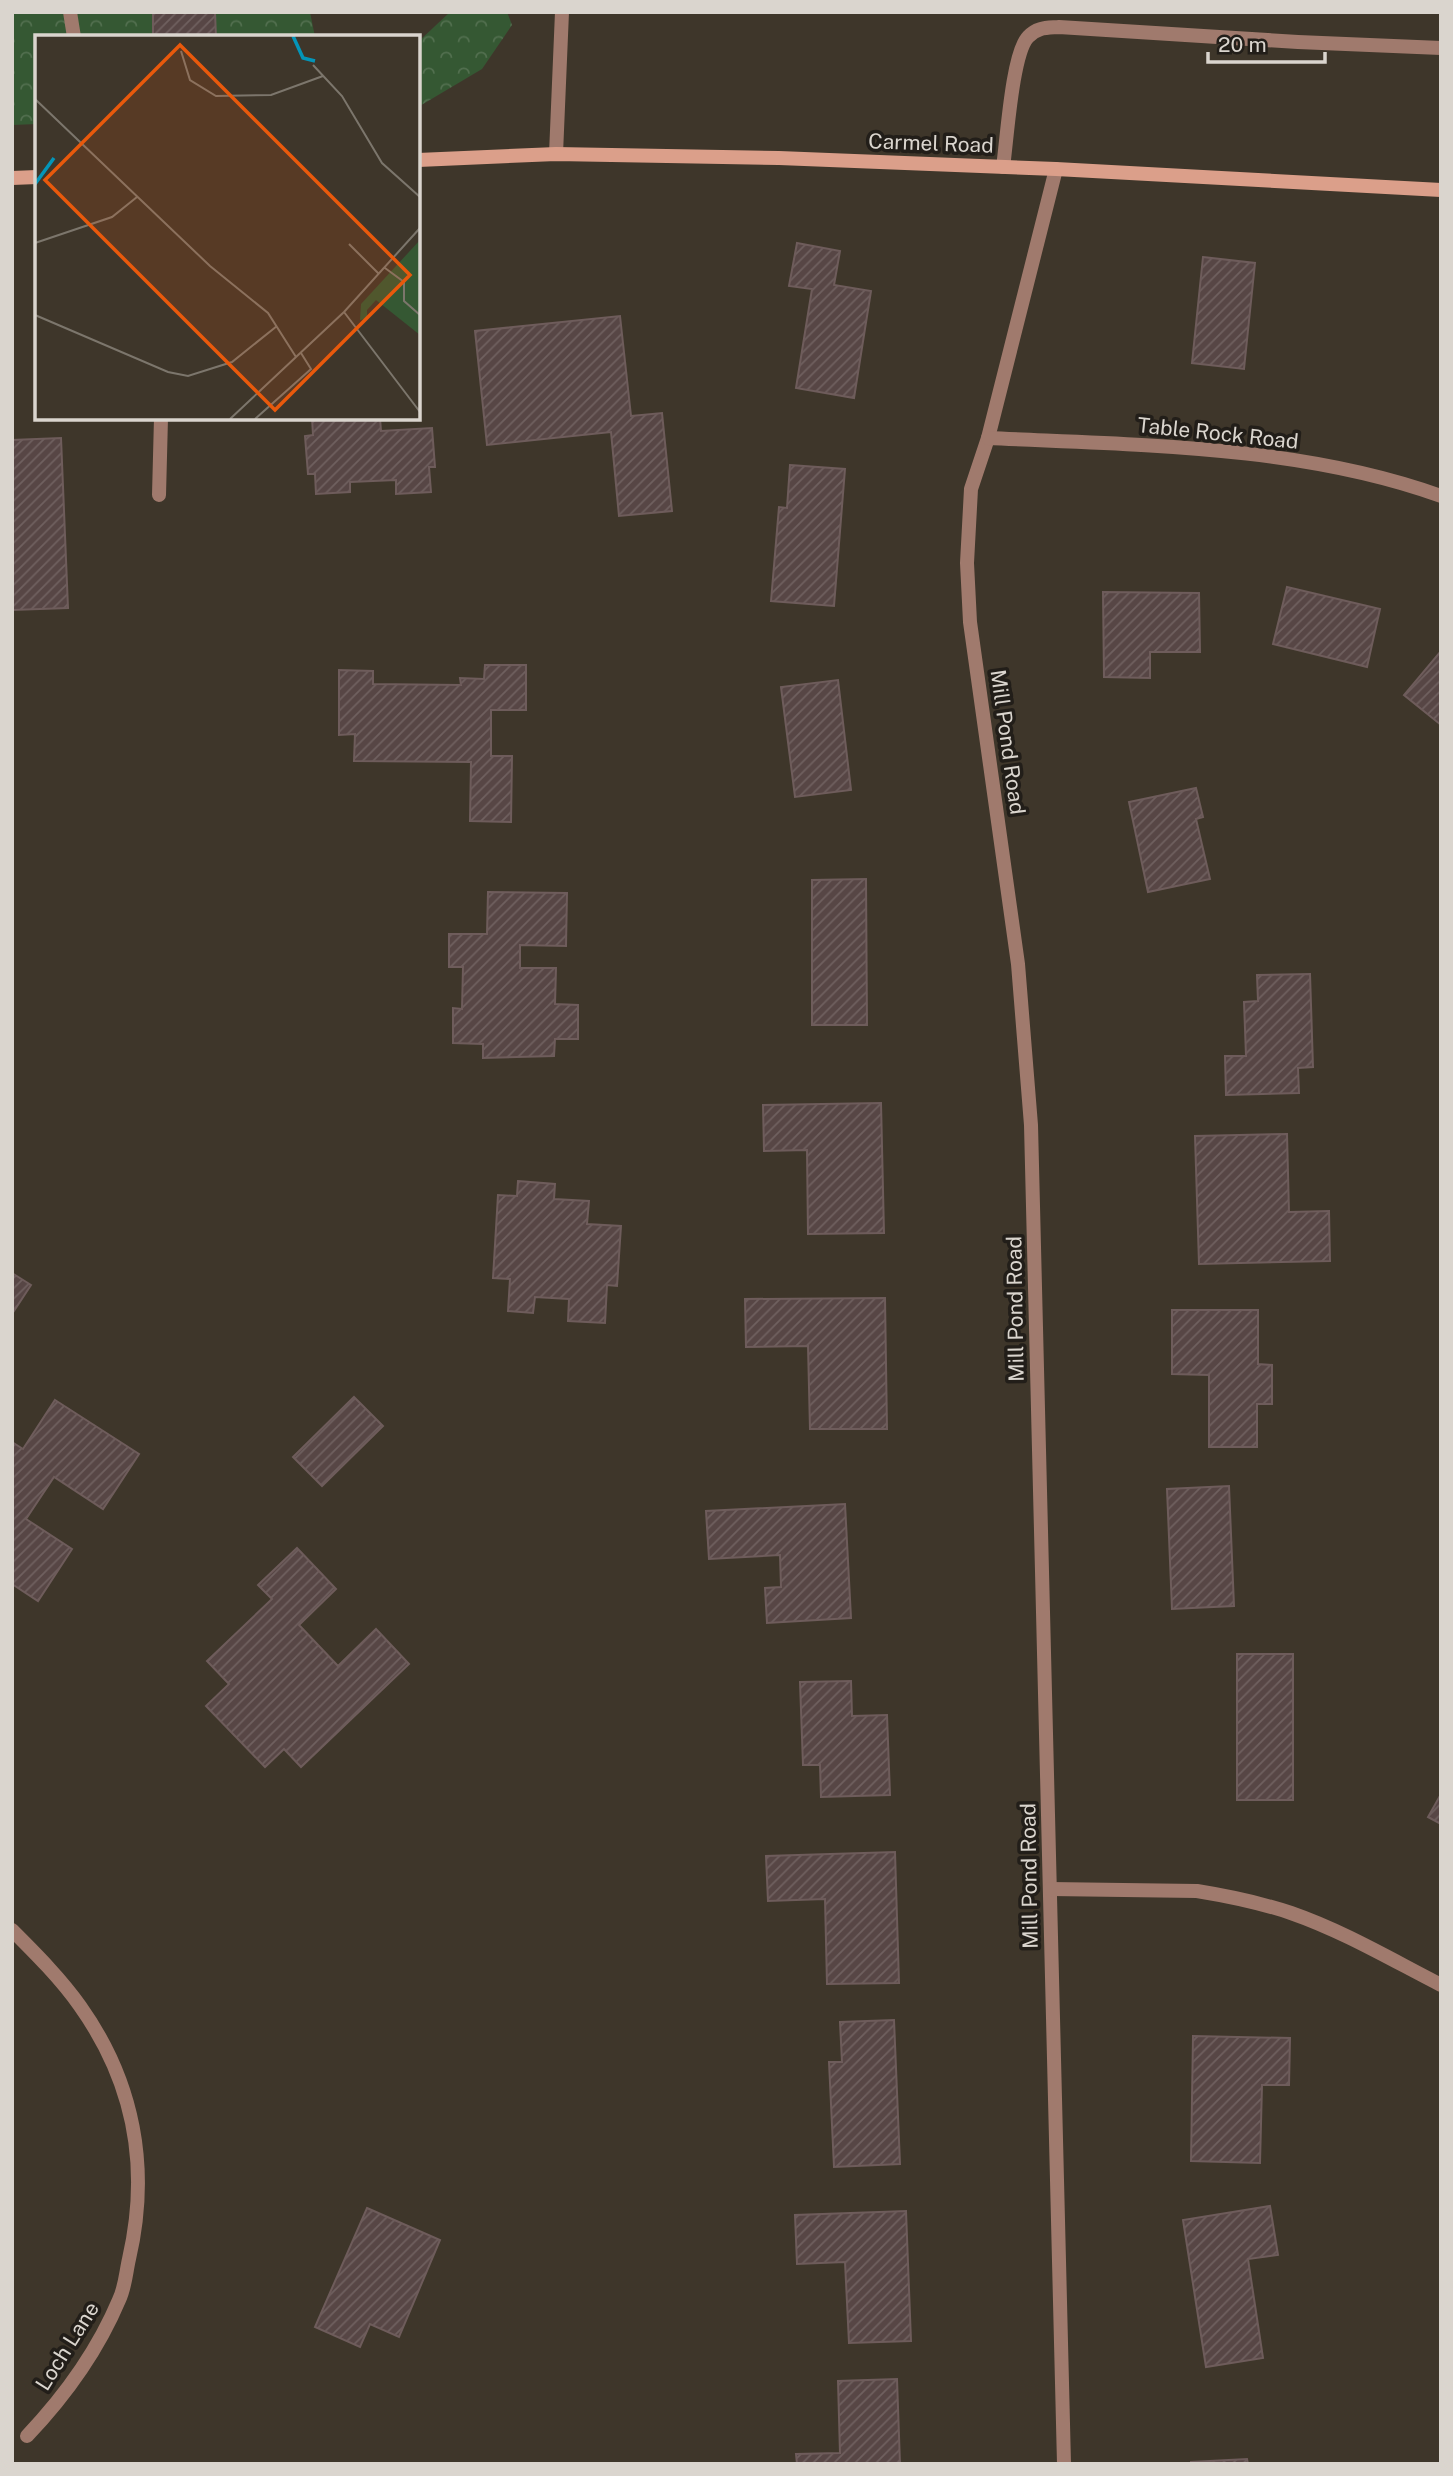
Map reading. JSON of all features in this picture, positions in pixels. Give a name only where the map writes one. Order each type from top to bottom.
[{"type":"main road","name":"Carmel Road","points":[[420,160],[556,154],[779,158],[1056,169],[1441,190]]},
{"type":"main road","points":[[12,178],[35,177]]},
{"type":"street","points":[[70,12],[74,35]]},
{"type":"street","points":[[556,154],[562,12]]},
{"type":"street","points":[[1003,167],[1021,51],[1027,38],[1039,29],[1059,27],[1441,48]]},
{"type":"street","name":"Mill Pond Road","points":[[1056,169],[988,439],[971,489],[967,563],[970,622],[1018,964],[1031,1125],[1064,2464]]},
{"type":"street","points":[[159,495],[161,420]]},
{"type":"street","name":"Table Rock Road","points":[[988,439],[1241,452],[1355,471],[1441,495]]},
{"type":"street","points":[[1050,1889],[1197,1891],[1216,1894],[1291,1913],[1338,1933],[1441,1985]]},
{"type":"street","name":"Loch Lane","points":[[12,1930],[35,1952],[80,2006],[103,2046],[122,2089],[134,2127],[139,2168],[136,2232],[121,2298],[97,2345],[49,2413],[27,2436]]},
{"type":"green space","points":[[12,12],[310,12],[315,35],[35,35],[35,124],[12,125]]},
{"type":"green space","points":[[450,12],[507,12],[512,25],[482,69],[420,106],[420,40]]},
{"type":"building","points":[[153,12],[215,12],[216,35],[153,35]]},
{"type":"building","points":[[797,243],[840,251],[834,285],[871,291],[854,398],[796,388],[812,289],[789,286]]},
{"type":"building","points":[[1203,257],[1255,263],[1244,369],[1192,363]]},
{"type":"building","points":[[620,316],[631,416],[662,413],[672,511],[619,516],[611,432],[487,445],[475,331]]},
{"type":"building","points":[[312,420],[380,420],[381,431],[432,428],[435,467],[429,467],[431,492],[396,494],[396,480],[350,482],[350,492],[316,494],[315,474],[308,474],[305,436],[313,435]]},
{"type":"building","points":[[61,438],[68,608],[12,610],[12,440]]},
{"type":"building","points":[[790,465],[845,469],[834,606],[771,601],[779,507],[787,508]]},
{"type":"building","points":[[1287,587],[1380,609],[1367,667],[1273,644]]},
{"type":"building","points":[[1103,592],[1199,593],[1200,652],[1150,652],[1150,678],[1104,677]]},
{"type":"building","points":[[1441,651],[1441,725],[1404,695]]},
{"type":"building","points":[[485,665],[526,665],[526,710],[491,710],[491,756],[512,756],[511,822],[470,821],[471,762],[354,761],[355,734],[339,735],[339,670],[373,671],[373,684],[461,685],[460,678],[484,679]]},
{"type":"building","points":[[838,680],[851,790],[795,797],[781,687]]},
{"type":"building","points":[[1196,788],[1203,817],[1196,819],[1210,879],[1148,892],[1129,802]]},
{"type":"building","points":[[866,879],[867,1025],[812,1025],[812,880]]},
{"type":"building","points":[[488,892],[567,893],[566,946],[520,945],[520,968],[556,968],[555,1004],[578,1005],[578,1039],[555,1039],[554,1056],[483,1058],[483,1044],[453,1043],[453,1008],[462,1009],[463,967],[449,967],[449,934],[487,934]]},
{"type":"building","points":[[1310,974],[1313,1067],[1298,1068],[1299,1093],[1226,1095],[1225,1056],[1246,1056],[1244,1002],[1258,1001],[1257,975]]},
{"type":"building","points":[[881,1103],[884,1233],[808,1234],[807,1150],[764,1151],[763,1105]]},
{"type":"building","points":[[1287,1134],[1289,1212],[1329,1211],[1330,1261],[1199,1264],[1195,1136]]},
{"type":"building","points":[[518,1181],[555,1184],[554,1199],[589,1201],[587,1224],[621,1226],[617,1286],[607,1285],[605,1323],[568,1321],[569,1299],[535,1297],[533,1313],[508,1311],[510,1279],[493,1278],[498,1195],[517,1196]]},
{"type":"building","points":[[12,1273],[31,1285],[12,1314]]},
{"type":"building","points":[[885,1298],[887,1429],[810,1429],[808,1346],[746,1347],[745,1299]]},
{"type":"building","points":[[1172,1310],[1258,1310],[1258,1364],[1272,1365],[1272,1404],[1257,1404],[1257,1447],[1209,1447],[1209,1375],[1172,1374]]},
{"type":"building","points":[[354,1397],[383,1426],[322,1486],[293,1457]]},
{"type":"building","points":[[55,1400],[139,1454],[103,1509],[54,1477],[26,1519],[72,1549],[38,1601],[12,1584],[12,1442],[23,1449]]},
{"type":"building","points":[[1229,1486],[1234,1606],[1172,1609],[1167,1489]]},
{"type":"building","points":[[845,1504],[851,1618],[767,1623],[765,1588],[781,1587],[780,1555],[709,1559],[706,1511]]},
{"type":"building","points":[[297,1548],[336,1589],[299,1625],[338,1666],[376,1629],[409,1664],[301,1767],[284,1749],[265,1767],[206,1706],[229,1684],[207,1661],[272,1599],[258,1585]]},
{"type":"building","points":[[1237,1654],[1293,1654],[1293,1800],[1237,1800]]},
{"type":"building","points":[[851,1681],[852,1716],[887,1715],[890,1795],[821,1797],[820,1765],[803,1765],[800,1682]]},
{"type":"building","points":[[1441,1794],[1441,1824],[1428,1817]]},
{"type":"building","points":[[895,1852],[899,1983],[827,1984],[825,1899],[768,1901],[766,1856]]},
{"type":"building","points":[[894,2020],[900,2164],[834,2167],[829,2062],[842,2062],[840,2022]]},
{"type":"building","points":[[1193,2036],[1290,2038],[1289,2085],[1262,2085],[1260,2163],[1191,2161]]},
{"type":"building","points":[[1270,2206],[1278,2255],[1248,2259],[1263,2358],[1206,2367],[1183,2220]]},
{"type":"building","points":[[367,2208],[440,2240],[399,2337],[370,2324],[360,2347],[315,2327]]},
{"type":"building","points":[[906,2211],[911,2341],[849,2343],[845,2262],[797,2264],[795,2215]]},
{"type":"building","points":[[897,2379],[900,2464],[797,2464],[796,2454],[840,2453],[838,2381]]},
{"type":"building","points":[[1247,2459],[1248,2464],[1191,2464],[1191,2462]]}]
